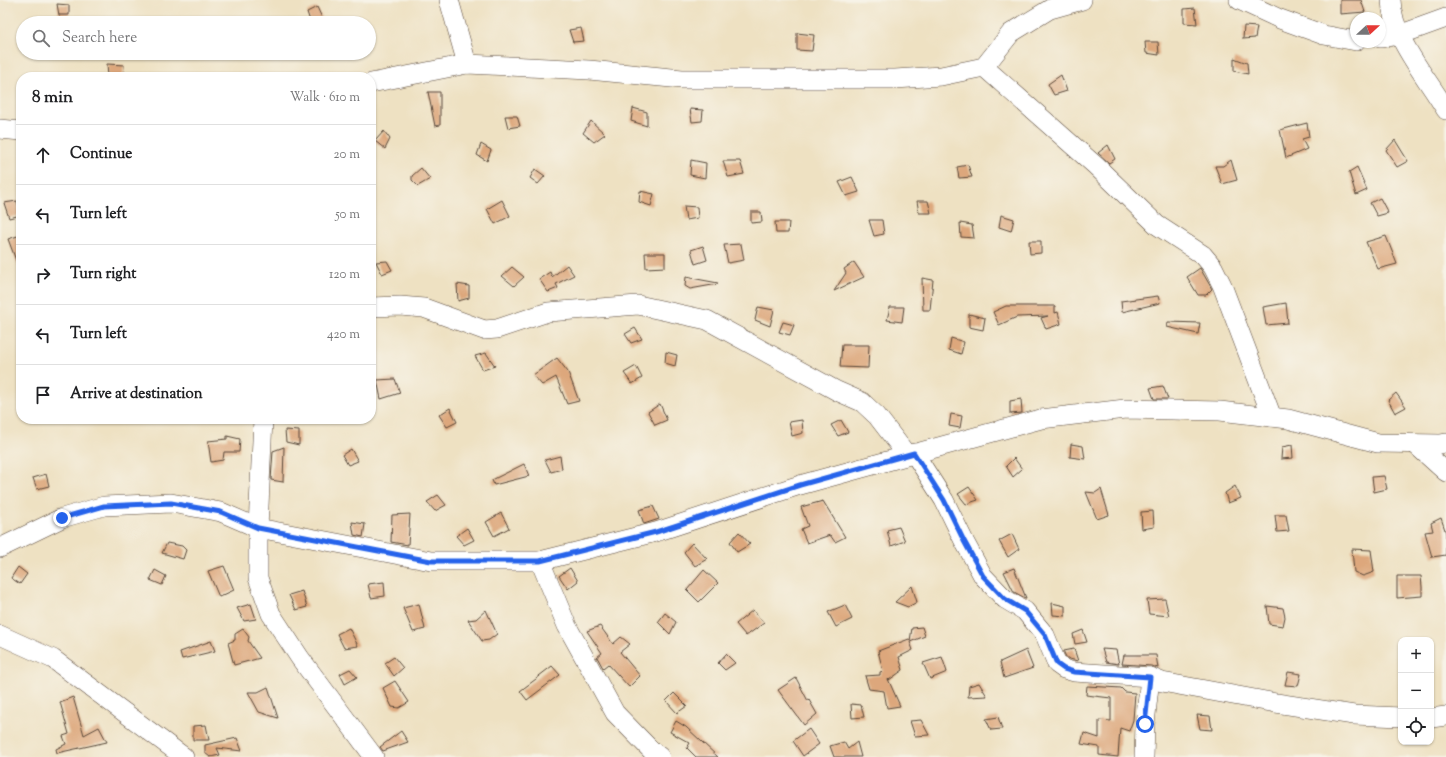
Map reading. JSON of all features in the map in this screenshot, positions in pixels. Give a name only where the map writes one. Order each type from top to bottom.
[{"type":"street","points":[[449,0],[467,64]]},
{"type":"street","points":[[376,82],[467,64],[589,70],[682,79],[895,79],[941,76],[984,67],[1011,33],[1050,9],[1082,0]]},
{"type":"street","points":[[1239,0],[1287,22],[1324,35],[1350,40]]},
{"type":"street","points":[[1391,0],[1391,9],[1399,35],[1446,110]]},
{"type":"street","points":[[1386,37],[1399,35],[1446,18]]},
{"type":"street","points":[[984,67],[1096,166],[1157,225],[1203,255],[1213,268],[1222,285],[1272,417]]},
{"type":"street","points":[[0,129],[16,131]]},
{"type":"street","points":[[376,307],[400,306],[424,308],[484,330],[497,329],[548,312],[638,305],[707,320],[837,391],[862,402],[877,416],[910,454],[944,500],[983,576],[1005,599],[1025,611],[1045,635],[1057,664],[1064,669],[1074,672],[1150,677],[1162,682],[1276,703],[1354,715],[1398,717]]},
{"type":"street","points":[[0,548],[62,518],[104,506],[171,503],[221,512],[258,528],[431,561],[540,561],[656,532],[800,485],[1041,419],[1125,409],[1220,411],[1288,419],[1378,443],[1446,443]]},
{"type":"street","points":[[263,424],[258,528],[258,578],[272,614],[300,658],[374,757]]},
{"type":"street","points":[[1415,444],[1446,472]]},
{"type":"street","points":[[540,561],[567,626],[615,713],[651,750],[660,757]]},
{"type":"street","points":[[0,635],[53,659],[184,757]]},
{"type":"street","points":[[1144,757],[1145,724],[1150,677]]},
{"type":"street","points":[[1434,718],[1446,716]]},
{"type":"building","points":[[1340,0],[1361,0],[1365,12],[1340,14]]},
{"type":"building","points":[[57,4],[69,5],[69,15],[59,15]]},
{"type":"building","points":[[317,7],[321,16],[308,16],[307,12]]},
{"type":"building","points":[[1195,8],[1197,24],[1184,23],[1184,9]]},
{"type":"building","points":[[1244,26],[1257,27],[1255,38],[1243,39]]},
{"type":"building","points":[[581,28],[584,41],[573,42],[569,30]]},
{"type":"building","points":[[797,33],[814,35],[812,51],[797,50]]},
{"type":"building","points":[[1145,42],[1158,42],[1159,55],[1146,53]]},
{"type":"building","points":[[1234,58],[1247,63],[1248,74],[1234,71]]},
{"type":"building","points":[[107,64],[124,65],[123,72],[108,72]]},
{"type":"building","points":[[1061,75],[1067,91],[1054,95],[1048,84]]},
{"type":"building","points":[[428,92],[440,92],[440,125],[435,126]]},
{"type":"building","points":[[633,108],[647,112],[647,126],[631,121]]},
{"type":"building","points":[[690,109],[703,110],[702,121],[692,122]]},
{"type":"building","points":[[505,116],[517,116],[520,126],[508,128]]},
{"type":"building","points":[[591,121],[605,134],[594,142],[583,133]]},
{"type":"building","points":[[1307,123],[1309,137],[1302,139],[1307,149],[1286,158],[1280,130]]},
{"type":"building","points":[[384,131],[390,139],[385,149],[376,142]]},
{"type":"building","points":[[1395,140],[1408,161],[1397,167],[1386,150]]},
{"type":"building","points":[[481,144],[491,150],[487,161],[477,155]]},
{"type":"building","points":[[1108,145],[1115,159],[1109,163],[1098,153]]},
{"type":"building","points":[[691,160],[706,163],[705,178],[690,175]]},
{"type":"building","points":[[1231,160],[1237,180],[1222,184],[1215,166],[1223,166]]},
{"type":"building","points":[[723,161],[740,161],[744,174],[728,177]]},
{"type":"building","points":[[968,165],[972,177],[959,178],[957,167]]},
{"type":"building","points":[[1357,167],[1367,190],[1356,195],[1349,172]]},
{"type":"building","points":[[421,168],[430,179],[418,186],[412,180],[412,176]]},
{"type":"building","points":[[535,169],[545,176],[538,184],[530,178]]},
{"type":"building","points":[[852,177],[859,192],[846,196],[839,182]]},
{"type":"building","points":[[640,191],[654,194],[651,206],[639,202]]},
{"type":"building","points":[[1380,198],[1388,213],[1377,216],[1370,203]]},
{"type":"building","points":[[502,200],[510,216],[495,224],[487,209]]},
{"type":"building","points":[[16,201],[16,216],[9,218],[4,203]]},
{"type":"building","points":[[917,201],[928,201],[931,213],[919,213]]},
{"type":"building","points":[[684,206],[697,207],[698,218],[686,220]]},
{"type":"building","points":[[751,212],[761,212],[762,222],[751,223]]},
{"type":"building","points":[[1001,215],[1014,219],[1011,231],[999,227]]},
{"type":"building","points":[[869,220],[882,220],[884,234],[874,236]]},
{"type":"building","points":[[775,222],[789,222],[788,233],[776,233]]},
{"type":"building","points":[[960,223],[972,225],[974,238],[961,237]]},
{"type":"building","points":[[1386,236],[1397,264],[1378,269],[1366,242]]},
{"type":"building","points":[[16,237],[16,260],[8,239]]},
{"type":"building","points":[[1029,241],[1041,241],[1041,253],[1030,254]]},
{"type":"building","points":[[741,244],[744,260],[728,263],[724,245]]},
{"type":"building","points":[[703,246],[707,260],[695,264],[691,250]]},
{"type":"building","points":[[645,253],[665,253],[665,267],[646,268]]},
{"type":"building","points":[[387,261],[392,270],[382,274],[376,262]]},
{"type":"building","points":[[854,262],[864,277],[834,291],[846,273],[844,269]]},
{"type":"building","points":[[567,265],[574,275],[556,284],[558,288],[548,292],[539,279],[550,272],[552,277]]},
{"type":"building","points":[[512,267],[524,277],[514,286],[502,276]]},
{"type":"building","points":[[1200,268],[1212,289],[1206,295],[1198,295],[1187,277]]},
{"type":"building","points":[[686,277],[718,284],[690,289],[685,286]]},
{"type":"building","points":[[922,278],[933,280],[930,310],[923,310]]},
{"type":"building","points":[[457,284],[469,286],[469,298],[458,301]]},
{"type":"building","points":[[1158,296],[1160,303],[1122,312],[1121,301]]},
{"type":"building","points":[[1286,303],[1288,323],[1266,325],[1263,307]]},
{"type":"building","points":[[1006,306],[1055,306],[1055,313],[1058,312],[1061,324],[1046,329],[1041,318],[1048,316],[1017,317],[999,325],[993,312]]},
{"type":"building","points":[[758,307],[774,310],[770,326],[755,320]]},
{"type":"building","points":[[890,307],[904,307],[902,322],[887,320]]},
{"type":"building","points":[[969,314],[985,318],[983,330],[969,327]]},
{"type":"building","points":[[783,322],[794,325],[790,335],[779,332]]},
{"type":"building","points":[[1168,322],[1200,323],[1198,334],[1167,327]]},
{"type":"building","points":[[635,328],[642,339],[631,343],[625,334]]},
{"type":"building","points":[[951,338],[964,342],[961,354],[949,350]]},
{"type":"building","points":[[842,345],[869,345],[868,368],[840,367]]},
{"type":"building","points":[[666,352],[677,355],[675,366],[665,363]]},
{"type":"building","points":[[486,353],[495,366],[483,370],[475,356]]},
{"type":"building","points":[[557,358],[568,372],[579,401],[567,404],[556,377],[542,385],[533,375]]},
{"type":"building","points":[[636,366],[642,378],[632,384],[624,373]]},
{"type":"building","points":[[395,379],[400,393],[381,399],[377,380]]},
{"type":"building","points":[[1163,386],[1168,399],[1154,399],[1150,388]]},
{"type":"building","points":[[1396,393],[1406,407],[1395,413],[1388,400]]},
{"type":"building","points":[[1021,399],[1022,413],[1010,414],[1010,401]]},
{"type":"building","points":[[660,404],[667,420],[655,425],[648,412]]},
{"type":"building","points":[[450,408],[457,422],[447,427],[439,415]]},
{"type":"building","points":[[951,414],[962,416],[960,428],[949,426]]},
{"type":"building","points":[[802,420],[803,433],[792,436],[789,422]]},
{"type":"building","points":[[841,420],[848,432],[838,436],[831,425]]},
{"type":"building","points":[[285,430],[299,431],[299,445],[286,442]]},
{"type":"building","points":[[227,436],[240,439],[239,452],[224,452],[223,460],[211,462],[208,441],[227,439]]},
{"type":"building","points":[[1071,444],[1083,446],[1085,459],[1070,457]]},
{"type":"building","points":[[1292,445],[1293,458],[1281,459],[1282,447]]},
{"type":"building","points":[[284,447],[283,482],[271,480],[273,451]]},
{"type":"building","points":[[351,449],[358,461],[348,465],[342,455]]},
{"type":"building","points":[[560,456],[562,469],[551,472],[545,460]]},
{"type":"building","points":[[1014,458],[1022,469],[1013,477],[1006,466]]},
{"type":"building","points":[[524,464],[529,476],[494,485],[492,480]]},
{"type":"building","points":[[46,474],[49,486],[37,489],[33,478]]},
{"type":"building","points":[[1384,476],[1387,489],[1374,492],[1372,477]]},
{"type":"building","points":[[1235,486],[1241,498],[1228,503],[1225,493]]},
{"type":"building","points":[[969,487],[978,500],[966,504],[958,494]]},
{"type":"building","points":[[1101,489],[1109,515],[1097,519],[1086,492],[1095,493]]},
{"type":"building","points":[[438,495],[446,505],[435,511],[427,502]]},
{"type":"building","points":[[823,501],[845,537],[835,542],[830,535],[807,543],[801,529],[808,526],[801,507]]},
{"type":"building","points":[[653,506],[659,519],[644,524],[639,510]]},
{"type":"building","points":[[1153,511],[1154,527],[1142,529],[1141,512]]},
{"type":"building","points":[[501,513],[509,528],[494,536],[486,522]]},
{"type":"building","points":[[410,514],[408,545],[391,542],[392,515]]},
{"type":"building","points":[[1275,515],[1286,515],[1289,531],[1277,532]]},
{"type":"building","points":[[1441,518],[1446,533],[1446,555],[1432,557],[1425,532],[1433,531],[1431,523]]},
{"type":"building","points":[[352,522],[365,524],[363,537],[354,535]]},
{"type":"building","points":[[899,527],[905,541],[891,546],[887,530]]},
{"type":"building","points":[[467,528],[474,540],[464,545],[456,536]]},
{"type":"building","points":[[739,532],[750,544],[737,552],[730,542]]},
{"type":"building","points":[[1012,534],[1019,549],[1008,557],[999,541]]},
{"type":"building","points":[[167,543],[182,546],[186,550],[183,559],[162,553]]},
{"type":"building","points":[[692,543],[707,559],[695,566],[684,552]]},
{"type":"building","points":[[1352,549],[1371,550],[1374,572],[1363,576],[1354,572]]},
{"type":"building","points":[[224,566],[234,590],[219,597],[208,571]]},
{"type":"building","points":[[18,567],[27,574],[20,584],[11,578]]},
{"type":"building","points":[[570,568],[578,581],[568,589],[559,576]]},
{"type":"building","points":[[1014,568],[1026,598],[1014,592],[1004,572]]},
{"type":"building","points":[[155,570],[166,576],[162,585],[150,580]]},
{"type":"building","points":[[704,570],[718,583],[699,602],[687,590]]},
{"type":"building","points":[[1397,576],[1421,576],[1422,596],[1397,598]]},
{"type":"building","points":[[384,582],[385,596],[371,598],[368,584]]},
{"type":"building","points":[[912,586],[917,602],[908,607],[895,602]]},
{"type":"building","points":[[302,591],[307,607],[296,610],[289,595]]},
{"type":"building","points":[[1165,599],[1169,616],[1149,614],[1147,600]]},
{"type":"building","points":[[1052,603],[1065,606],[1065,616],[1053,615]]},
{"type":"building","points":[[251,604],[256,619],[244,621],[237,608]]},
{"type":"building","points":[[419,604],[425,629],[413,632],[403,608]]},
{"type":"building","points":[[845,605],[852,619],[836,627],[828,612]]},
{"type":"building","points":[[1267,606],[1283,608],[1285,617],[1283,626],[1269,624]]},
{"type":"building","points":[[486,610],[497,634],[489,640],[482,641],[468,620],[476,619]]},
{"type":"building","points":[[753,610],[764,623],[746,636],[736,624]]},
{"type":"building","points":[[665,613],[676,622],[670,634],[658,622]]},
{"type":"building","points":[[600,626],[613,644],[621,637],[630,644],[620,652],[640,676],[629,687],[608,664],[603,668],[597,657],[602,653],[587,631]]},
{"type":"building","points":[[922,627],[925,636],[910,642],[913,650],[899,657],[903,670],[889,680],[888,679],[900,706],[887,708],[884,691],[869,689],[865,676],[880,675],[880,672],[883,671],[878,651],[909,639],[910,641],[912,628]]},
{"type":"building","points":[[349,628],[358,646],[344,648],[337,634]]},
{"type":"building","points":[[243,629],[249,637],[248,641],[260,658],[234,665],[228,643],[235,640],[235,634]]},
{"type":"building","points":[[1083,630],[1087,642],[1075,644],[1073,634]]},
{"type":"building","points":[[211,641],[215,651],[182,659],[180,652]]},
{"type":"building","points":[[1074,649],[1078,661],[1069,659],[1064,653],[1064,651]]},
{"type":"building","points":[[1102,649],[1116,650],[1119,664],[1106,662]]},
{"type":"building","points":[[1026,650],[1033,668],[1004,678],[1000,662]]},
{"type":"building","points":[[726,654],[735,663],[725,670],[718,663]]},
{"type":"building","points":[[1124,655],[1156,655],[1158,668],[1151,666],[1122,664]]},
{"type":"building","points":[[394,657],[403,668],[394,676],[385,663]]},
{"type":"building","points":[[942,657],[947,672],[930,679],[923,663]]},
{"type":"building","points":[[552,666],[560,675],[527,700],[520,691]]},
{"type":"building","points":[[350,669],[357,677],[345,684],[340,674]]},
{"type":"building","points":[[1288,672],[1301,674],[1298,686],[1285,685]]},
{"type":"building","points":[[796,678],[808,701],[809,700],[817,714],[804,725],[778,690]]},
{"type":"building","points":[[395,681],[409,702],[399,708],[392,707],[383,688]]},
{"type":"building","points":[[979,683],[987,696],[968,697],[969,686]]},
{"type":"building","points":[[1087,686],[1121,688],[1125,692],[1135,693],[1133,720],[1129,731],[1120,728],[1118,757],[1099,755],[1099,747],[1081,744],[1084,733],[1099,738],[1099,720],[1111,721],[1111,698],[1086,695]]},
{"type":"building","points":[[268,687],[278,718],[259,712],[248,692],[258,692]]},
{"type":"building","points":[[674,693],[687,706],[677,713],[666,701]]},
{"type":"building","points":[[73,697],[84,735],[99,727],[107,742],[57,753],[56,749],[66,744],[63,736],[69,734],[60,702]]},
{"type":"building","points":[[851,704],[861,705],[864,717],[852,718]]},
{"type":"building","points":[[1197,715],[1210,716],[1212,730],[1200,729]]},
{"type":"building","points":[[998,717],[1002,729],[991,730],[986,719]]},
{"type":"building","points":[[921,720],[929,735],[915,736],[910,721]]},
{"type":"building","points":[[676,721],[686,727],[718,757],[696,757],[687,748],[690,743],[670,732]]},
{"type":"building","points":[[206,725],[209,740],[193,740],[193,726]]},
{"type":"building","points":[[809,729],[819,744],[803,756],[793,741]]},
{"type":"building","points":[[401,731],[408,742],[383,751],[380,747]]},
{"type":"building","points":[[237,738],[242,751],[217,748],[220,755],[210,757],[205,753],[205,745]]},
{"type":"building","points":[[844,742],[848,749],[857,742],[861,757],[834,757],[830,746]]},
{"type":"route","points":[[62,518],[104,506],[171,503],[221,512],[258,528],[431,561],[540,561],[656,532],[800,485],[914,453],[944,500],[983,576],[1005,599],[1025,611],[1045,635],[1057,664],[1064,669],[1074,672],[1150,677],[1145,724]]}]
